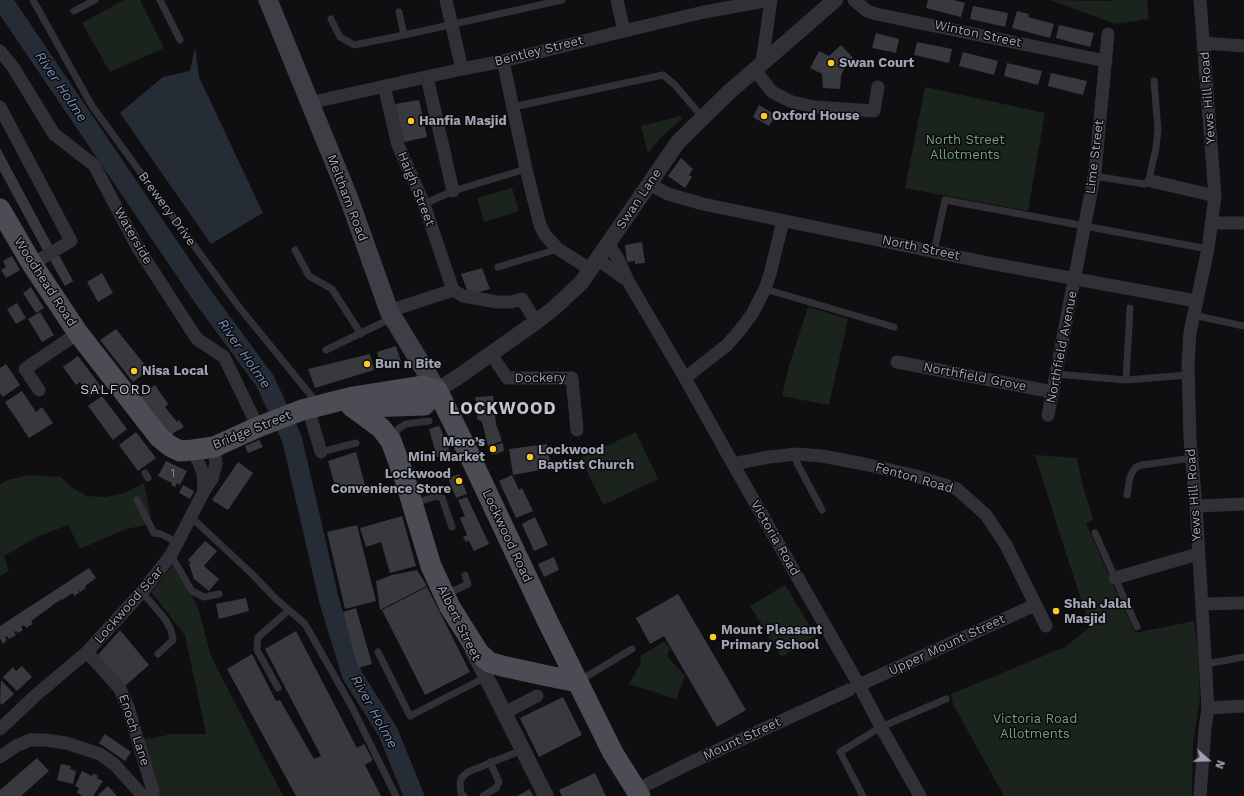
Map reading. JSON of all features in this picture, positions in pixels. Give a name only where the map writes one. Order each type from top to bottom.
[{"type":"main road","name":"Meltham Road","points":[[269,2],[348,196],[391,314],[437,390]]},
{"type":"main road","name":"Woodhead Road","points":[[0,209],[32,264],[78,333],[158,437]]},
{"type":"main road","name":"Bridge Street","points":[[158,437],[180,451],[214,447],[263,425],[371,393],[395,391],[422,386],[437,390]]},
{"type":"main road","name":"Lockwood Road","points":[[437,390],[547,620],[613,753],[638,793]]},
{"type":"main road","name":"Albert Street","points":[[323,406],[381,428],[393,439],[431,566],[450,606],[470,639]]},
{"type":"main road","points":[[470,639],[479,652],[490,662],[578,682]]},
{"type":"street","points":[[446,0],[462,69]]},
{"type":"street","points":[[617,0],[624,31]]},
{"type":"street","points":[[770,0],[759,66],[772,92],[792,102],[815,107],[874,111],[878,87]]},
{"type":"street","name":"Bentley Street","points":[[309,103],[427,76],[503,61],[624,31],[703,6],[770,0]]},
{"type":"street","name":"Swan Lane","points":[[437,390],[536,322],[554,308],[581,283],[678,142],[728,93],[835,0]]},
{"type":"street","name":"Winton Street","points":[[854,0],[867,11],[876,14],[1106,61]]},
{"type":"street","name":"Yews Hill Road","points":[[1200,0],[1215,196],[1208,249],[1190,332],[1188,375],[1198,554],[1203,604],[1208,708],[1200,796]]},
{"type":"street","name":"Lime Street","points":[[1075,279],[1094,176],[1108,34]]},
{"type":"street","points":[[1204,43],[1244,46]]},
{"type":"street","name":"Waterside","points":[[0,51],[13,67],[54,134],[94,165],[138,248],[197,339],[224,357],[263,425]]},
{"type":"street","name":"Victoria Road","points":[[503,61],[526,169],[540,225],[545,235],[558,249],[594,264],[628,281]]},
{"type":"street","points":[[427,76],[453,191]]},
{"type":"street","name":"Haigh Street","points":[[384,86],[398,145],[424,204],[453,290]]},
{"type":"street","points":[[0,107],[71,241],[32,264]]},
{"type":"street","points":[[1151,181],[1215,196]]},
{"type":"street","name":"North Street","points":[[649,184],[668,194],[685,200],[783,221],[1075,279],[1196,301]]},
{"type":"street","points":[[685,378],[727,345],[752,314],[765,289],[772,268],[783,221]]},
{"type":"street","points":[[1211,223],[1244,223]]},
{"type":"street","name":"Victoria Road","points":[[608,244],[617,257],[628,281],[733,464],[854,687],[881,727],[920,796]]},
{"type":"street","name":"Northfield Avenue","points":[[1048,415],[1075,279]]},
{"type":"street","points":[[391,314],[453,290],[463,296],[497,302],[511,302],[522,299],[536,322]]},
{"type":"street","name":"Woodhead Road","points":[[39,390],[25,369],[78,333]]},
{"type":"street","name":"Dockery","points":[[491,354],[507,378],[572,378],[577,430]]},
{"type":"street","name":"Northfield Grove","points":[[896,362],[1053,392]]},
{"type":"street","points":[[321,452],[323,406]]},
{"type":"street","name":"Lockwood Scar","points":[[0,729],[36,695],[87,652],[142,592],[171,555],[204,491],[212,480],[216,464],[214,447]]},
{"type":"street","points":[[193,450],[203,473],[204,491]]},
{"type":"street","name":"Fenton Road","points":[[733,464],[795,454],[822,456],[916,476],[956,489],[986,515],[1006,545],[1046,626]]},
{"type":"street","points":[[1196,506],[1244,504]]},
{"type":"street","points":[[1115,578],[1198,554]]},
{"type":"street","points":[[1203,604],[1244,603]]},
{"type":"street","name":"Upper Mount Street","points":[[854,687],[1035,605]]},
{"type":"street","name":"Albert Street","points":[[470,639],[470,646],[546,796]]},
{"type":"street","name":"Enoch Lane","points":[[87,652],[120,689],[128,707],[153,791],[153,796]]},
{"type":"street","name":"Mount Street","points":[[638,793],[697,759],[854,687]]},
{"type":"street","points":[[504,713],[537,696]]},
{"type":"street","points":[[1208,708],[1244,706]]},
{"type":"street","points":[[0,757],[16,746],[30,740],[46,740],[66,743],[100,754],[115,765],[142,796]]},
{"type":"lane","points":[[74,12],[95,0]]},
{"type":"lane","points":[[160,0],[180,40]]},
{"type":"lane","points":[[331,18],[340,37],[354,45],[562,0]]},
{"type":"lane","name":"Brewery Drive","points":[[37,1],[92,106],[238,308],[323,406]]},
{"type":"lane","points":[[399,12],[404,35]]},
{"type":"lane","points":[[513,107],[663,75],[675,85],[703,118]]},
{"type":"lane","points":[[1094,176],[1144,184],[1151,181],[1150,174],[1158,130],[1154,81]]},
{"type":"lane","points":[[424,204],[453,191],[526,169]]},
{"type":"lane","points":[[934,251],[945,200],[1208,249]]},
{"type":"lane","points":[[498,267],[558,249]]},
{"type":"lane","points":[[295,250],[309,276],[332,289],[360,334]]},
{"type":"lane","points":[[765,289],[894,327]]},
{"type":"lane","points":[[1126,380],[1130,308]]},
{"type":"lane","points":[[326,350],[360,334],[391,314]]},
{"type":"lane","points":[[1193,315],[1244,326]]},
{"type":"lane","points":[[1056,374],[1126,380],[1188,375]]},
{"type":"lane","name":"Albert Street","points":[[382,420],[393,439]]},
{"type":"lane","points":[[393,439],[398,429],[406,424],[429,421]]},
{"type":"lane","points":[[321,452],[344,444],[356,443]]},
{"type":"lane","points":[[795,454],[797,463],[822,510]]},
{"type":"lane","points":[[1127,496],[1130,477],[1136,467],[1192,458]]},
{"type":"lane","points":[[412,504],[437,496],[442,498],[452,527]]},
{"type":"lane","points":[[137,500],[154,533],[161,534],[178,543]]},
{"type":"lane","points":[[191,517],[232,559],[305,624],[352,707],[396,796]]},
{"type":"lane","points":[[1095,533],[1138,627]]},
{"type":"lane","points":[[171,555],[192,591],[204,597],[220,594]]},
{"type":"lane","points":[[445,595],[468,584],[465,575]]},
{"type":"lane","points":[[142,592],[165,619],[171,630],[173,640],[158,654]]},
{"type":"lane","points":[[278,688],[257,650],[258,637],[289,610]]},
{"type":"lane","points":[[578,682],[632,649]]},
{"type":"lane","points":[[378,652],[410,716],[486,677]]},
{"type":"lane","points":[[1206,664],[1244,657]]},
{"type":"lane","points":[[863,796],[840,752],[881,727],[946,699]]},
{"type":"lane","points":[[464,796],[461,793],[460,783],[462,777],[468,772],[522,750]]},
{"type":"lane","points":[[483,796],[496,788],[499,782],[490,762]]},
{"type":"green space","points":[[124,0],[140,0],[164,48],[110,72],[82,23]]},
{"type":"green space","points":[[1050,0],[1147,0],[1149,19],[1115,24]]},
{"type":"green space","name":"North Street Allotments","points":[[925,87],[1045,113],[1028,211],[905,188]]},
{"type":"green space","points":[[680,116],[682,119],[661,137],[648,154],[641,126]]},
{"type":"green space","points":[[512,188],[519,211],[484,222],[477,198]]},
{"type":"green space","points":[[808,307],[848,319],[829,405],[782,396],[789,366]]},
{"type":"green space","points":[[636,432],[658,479],[603,505],[581,458]]},
{"type":"green space","name":"Victoria Road Allotments","points":[[1035,455],[1077,458],[1082,483],[1093,519],[1086,524],[1135,633],[1194,621],[1198,650],[1200,699],[1193,742],[1192,796],[1004,796],[953,704],[951,694],[1065,647],[1090,627]]},
{"type":"green space","points":[[29,475],[61,477],[71,487],[87,496],[105,497],[125,493],[144,483],[152,524],[126,529],[80,549],[68,525],[37,537],[4,556],[9,571],[0,576],[0,485],[7,480]]},
{"type":"green space","points":[[174,564],[187,585],[199,611],[211,656],[283,796],[160,796],[140,740],[173,734],[206,734],[185,635],[151,592]]},
{"type":"green space","points":[[785,585],[816,636],[781,657],[750,606]]},
{"type":"green space","points":[[664,642],[670,648],[667,656],[685,676],[676,699],[629,684],[641,663],[640,656]]},
{"type":"shaded area","points":[[195,47],[199,77],[263,213],[211,244],[120,113],[163,77],[190,71]]},
{"type":"building","points":[[928,0],[954,0],[965,3],[961,17],[926,8]]},
{"type":"building","points":[[973,6],[1008,13],[1005,27],[970,19]]},
{"type":"building","points":[[1017,11],[1029,14],[1028,17],[1054,24],[1050,38],[1012,28]]},
{"type":"building","points":[[1059,25],[1094,33],[1090,47],[1056,38]]},
{"type":"building","points":[[876,33],[899,39],[896,53],[872,48]]},
{"type":"building","points":[[917,42],[952,49],[949,63],[914,55]]},
{"type":"building","name":"Swan Court","points":[[841,45],[854,59],[844,69],[841,76],[840,89],[823,88],[822,74],[810,68],[819,51],[829,56]]},
{"type":"building","points":[[963,52],[998,61],[994,75],[959,66]]},
{"type":"building","points":[[1007,63],[1042,71],[1038,85],[1004,76]]},
{"type":"building","points":[[1051,73],[1087,81],[1083,95],[1048,86]]},
{"type":"building","name":"Hanfia Masjid","points":[[419,100],[427,137],[404,142],[395,104]]},
{"type":"building","name":"Oxford House","points":[[759,105],[776,115],[769,126],[753,117]]},
{"type":"building","points":[[0,148],[54,249],[45,254],[0,171]]},
{"type":"building","points":[[681,158],[693,169],[689,175],[692,177],[685,188],[668,176]]},
{"type":"building","points":[[642,242],[645,263],[635,264],[635,261],[627,262],[625,245]]},
{"type":"building","points":[[59,255],[73,281],[65,286],[50,260]]},
{"type":"building","points":[[12,256],[20,270],[6,278],[1,270],[6,267],[3,261]]},
{"type":"building","points":[[482,268],[490,289],[469,295],[461,274]]},
{"type":"building","points":[[102,273],[113,293],[98,302],[87,282]]},
{"type":"building","points":[[31,287],[44,308],[36,313],[23,293]]},
{"type":"building","points":[[17,303],[26,318],[16,324],[7,309]]},
{"type":"building","points":[[40,312],[54,335],[42,342],[28,319]]},
{"type":"building","points":[[116,329],[149,370],[133,382],[100,340]]},
{"type":"building","points":[[396,346],[401,362],[381,367],[377,352]]},
{"type":"building","points":[[370,354],[374,370],[315,388],[308,369]]},
{"type":"building","points":[[78,356],[102,388],[90,397],[80,382],[76,385],[63,367]]},
{"type":"building","points":[[6,364],[20,385],[3,397],[0,393],[0,368]]},
{"type":"building","points":[[155,385],[168,404],[165,407],[177,422],[179,420],[184,427],[172,434],[166,431],[140,397]]},
{"type":"building","points":[[22,391],[36,412],[42,407],[53,423],[29,438],[5,402]]},
{"type":"building","points":[[102,396],[127,429],[113,440],[88,406]]},
{"type":"building","points":[[493,396],[496,424],[502,441],[488,446],[482,422],[477,419],[475,397]]},
{"type":"building","points":[[438,426],[440,427],[451,455],[437,457],[429,429]]},
{"type":"building","points":[[136,432],[156,458],[138,471],[119,445]]},
{"type":"building","points":[[259,440],[263,447],[248,453],[245,446]]},
{"type":"building","points":[[503,443],[504,451],[492,455],[489,447]]},
{"type":"building","name":"Lockwood Baptist Church","points":[[547,444],[551,468],[513,475],[509,449]]},
{"type":"building","points":[[356,452],[365,485],[353,488],[352,484],[336,489],[328,461]]},
{"type":"building","points":[[166,461],[187,471],[180,485],[177,483],[175,487],[171,485],[172,483],[158,476]]},
{"type":"building","points":[[238,462],[253,473],[228,510],[212,500]]},
{"type":"building","points":[[459,474],[467,494],[456,498],[448,478]]},
{"type":"building","points":[[512,475],[519,490],[522,488],[533,511],[516,518],[499,481]]},
{"type":"building","points":[[183,485],[194,491],[190,499],[179,493]]},
{"type":"building","points":[[467,497],[489,544],[474,551],[469,541],[466,542],[463,537],[467,535],[460,518],[465,516],[458,500]]},
{"type":"building","points":[[402,516],[416,566],[390,573],[381,542],[366,547],[360,528]]},
{"type":"building","points":[[535,517],[548,545],[534,551],[522,524]]},
{"type":"building","points":[[357,525],[376,601],[345,609],[327,532]]},
{"type":"building","points":[[205,541],[217,551],[204,566],[219,579],[209,591],[194,579],[189,564],[191,563],[188,560]]},
{"type":"building","points":[[554,557],[559,570],[544,577],[538,564]]},
{"type":"building","points":[[89,568],[96,578],[85,586],[86,588],[80,592],[78,589],[79,593],[74,596],[73,593],[52,605],[31,621],[33,624],[26,628],[24,625],[21,627],[23,630],[18,633],[16,631],[14,632],[16,635],[9,639],[7,636],[5,637],[7,640],[3,644],[0,639],[0,626]]},
{"type":"building","points":[[417,570],[427,586],[380,610],[376,581],[392,575]]},
{"type":"building","points":[[427,587],[470,672],[425,695],[382,610]]},
{"type":"building","points":[[678,594],[746,710],[717,727],[664,636],[650,644],[636,618]]},
{"type":"building","points":[[246,598],[249,611],[219,619],[216,604]]},
{"type":"building","points":[[356,608],[372,664],[358,668],[343,612]]},
{"type":"building","points":[[120,630],[149,665],[124,687],[97,656]]},
{"type":"building","points":[[296,631],[357,748],[364,744],[373,760],[365,765],[381,796],[296,796],[227,669],[252,654],[276,701],[280,700],[314,759],[321,756],[265,649]]},
{"type":"building","points":[[22,666],[32,677],[17,691],[3,677],[13,667],[16,671]]},
{"type":"building","points":[[1,680],[14,694],[2,705],[0,703]]},
{"type":"building","points":[[563,697],[582,735],[539,757],[520,718]]},
{"type":"building","points":[[105,734],[131,752],[125,761],[99,743]]},
{"type":"building","points":[[37,758],[49,771],[21,796],[0,796],[0,790]]},
{"type":"building","points":[[61,764],[71,766],[70,769],[76,771],[73,784],[57,780]]},
{"type":"building","points":[[82,771],[92,776],[93,773],[98,776],[97,778],[103,781],[93,796],[83,796],[77,793],[79,788],[75,786]]},
{"type":"building","points":[[595,773],[606,796],[562,796],[559,790]]},
{"type":"building","points":[[108,786],[117,796],[98,795]]},
{"type":"building","points":[[530,789],[533,796],[517,796]]},
{"type":"waterway","name":"River Holme","points":[[2,0],[201,294],[265,381],[292,439],[329,600],[352,675],[388,732],[414,796]]},
{"type":"place","name":"Swan Court","points":[[831,63]]},
{"type":"place","name":"Oxford House","points":[[764,116]]},
{"type":"place","name":"Hanfia Masjid","points":[[411,121]]},
{"type":"place","name":"Bun n Bite","points":[[367,364]]},
{"type":"place","name":"Nisa Local","points":[[134,371]]},
{"type":"place","name":"Mero’s Mini Market","points":[[493,449]]},
{"type":"place","name":"Lockwood Baptist Church","points":[[530,457]]},
{"type":"place","name":"Lockwood Convenience Store","points":[[459,481]]},
{"type":"place","name":"Shah Jalal Masjid","points":[[1056,611]]},
{"type":"place","name":"Mount Pleasant Primary School","points":[[713,637]]},
{"type":"district","name":"SALFORD","points":[[116,390]]},
{"type":"district","name":"LOCKWOOD","points":[[503,409]]}]
